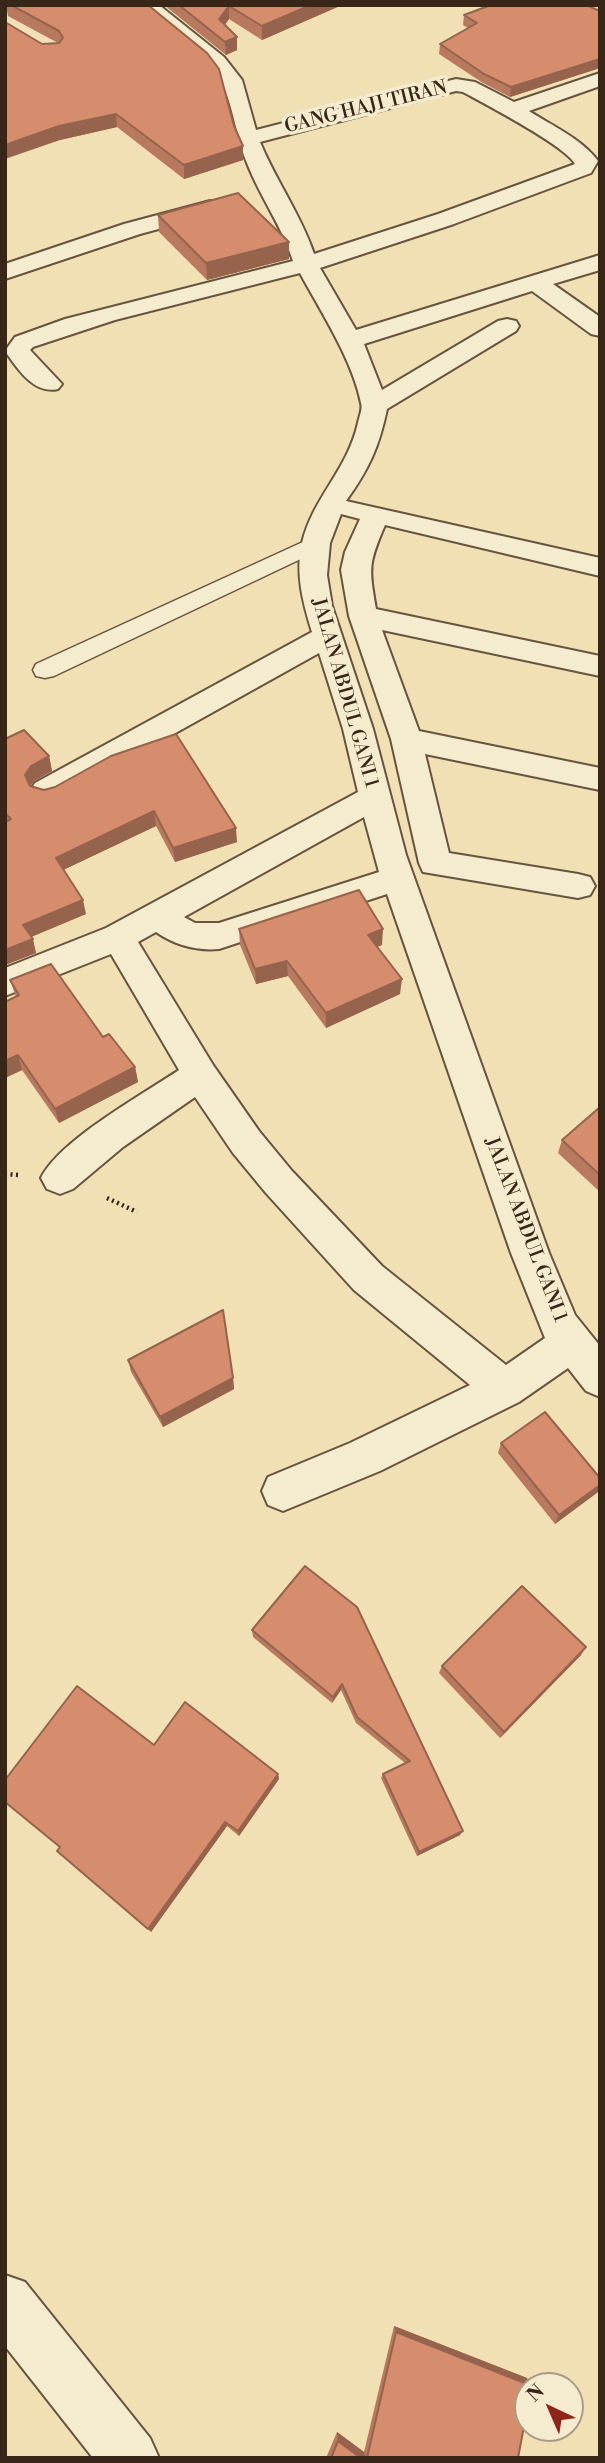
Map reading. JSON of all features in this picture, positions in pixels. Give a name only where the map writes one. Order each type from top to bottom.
[{"type":"street","points":[[147,5],[217,61],[232,80],[248,139],[251,197],[296,234],[306,264],[349,340],[375,405],[507,326]]},
{"type":"street","points":[[512,110],[600,79]]},
{"type":"street","name":"GANG HAJI TIRAN","points":[[248,139],[456,85],[468,86],[512,110],[574,149],[587,161],[583,168],[390,239],[306,264]]},
{"type":"street","points":[[5,272],[132,229],[251,197]]},
{"type":"street","points":[[349,340],[600,262]]},
{"type":"street","points":[[49,384],[22,358],[17,349],[24,342],[68,325],[306,264]]},
{"type":"street","points":[[534,282],[600,329]]},
{"type":"street","name":"JALAN ABDUL GANI 1","points":[[375,405],[367,442],[355,469],[331,503],[316,543],[313,575],[327,636],[358,729],[374,797],[398,878],[530,1253],[560,1326],[600,1377]]},
{"type":"street","points":[[331,503],[600,567]]},
{"type":"street","points":[[376,514],[359,552],[355,570],[363,616],[406,739],[435,863],[578,886]]},
{"type":"street","points":[[363,616],[600,666]]},
{"type":"street","points":[[46,791],[327,636]]},
{"type":"street","points":[[406,739],[600,779]]},
{"type":"street","points":[[5,983],[118,937],[374,797]]},
{"type":"street","points":[[157,916],[182,933],[199,939],[219,936],[398,878]]},
{"type":"street","points":[[118,937],[200,1075],[262,1162],[368,1278],[505,1389]]},
{"type":"street","points":[[60,1178],[86,1152],[200,1075]]},
{"type":"street","points":[[283,1491],[365,1457],[505,1389],[572,1342]]},
{"type":"street","points":[[5,2302],[130,2458]]},
{"type":"lane","points":[[45,670],[316,543]]},
{"type":"building","points":[[11,5],[148,5],[207,53],[219,69],[234,126],[243,146],[184,165],[116,114],[59,126],[5,145],[5,22],[42,44],[59,43],[63,38],[59,31]]},
{"type":"building","points":[[179,5],[311,5],[262,26],[229,6],[219,19],[237,37],[225,42]]},
{"type":"building","points":[[491,5],[586,5],[600,11],[600,59],[511,87],[484,74],[440,44],[477,23],[464,15]]},
{"type":"building","points":[[238,193],[289,242],[206,263],[158,215]]},
{"type":"building","points":[[24,730],[49,756],[31,766],[25,775],[30,786],[44,790],[55,787],[111,756],[176,734],[236,828],[173,848],[154,811],[56,858],[83,900],[23,925],[33,939],[5,950],[5,822],[11,819],[5,813],[5,739]]},
{"type":"building","points":[[359,890],[383,929],[368,935],[402,979],[326,1013],[287,961],[255,969],[239,929]]},
{"type":"building","points":[[51,964],[103,1037],[109,1034],[135,1067],[55,1109],[18,1055],[5,1061],[5,1002],[19,995],[10,980]]},
{"type":"building","points":[[600,1107],[600,1175],[562,1140]]},
{"type":"building","points":[[223,1310],[233,1378],[160,1417],[128,1360]]},
{"type":"building","points":[[545,1412],[600,1478],[600,1485],[559,1515],[501,1443]]},
{"type":"building","points":[[305,1566],[357,1607],[463,1831],[419,1852],[383,1774],[410,1761],[357,1717],[342,1684],[333,1697],[252,1630]]},
{"type":"building","points":[[522,1586],[586,1647],[504,1732],[442,1666]]},
{"type":"building","points":[[77,1686],[154,1745],[185,1702],[278,1774],[238,1831],[225,1822],[148,1929],[57,1851],[60,1847],[5,1802],[5,1780]]},
{"type":"building","points":[[396,2332],[514,2379],[514,2442],[521,2442],[518,2458],[367,2458]]},
{"type":"building","points":[[338,2441],[361,2458],[331,2458]]}]
